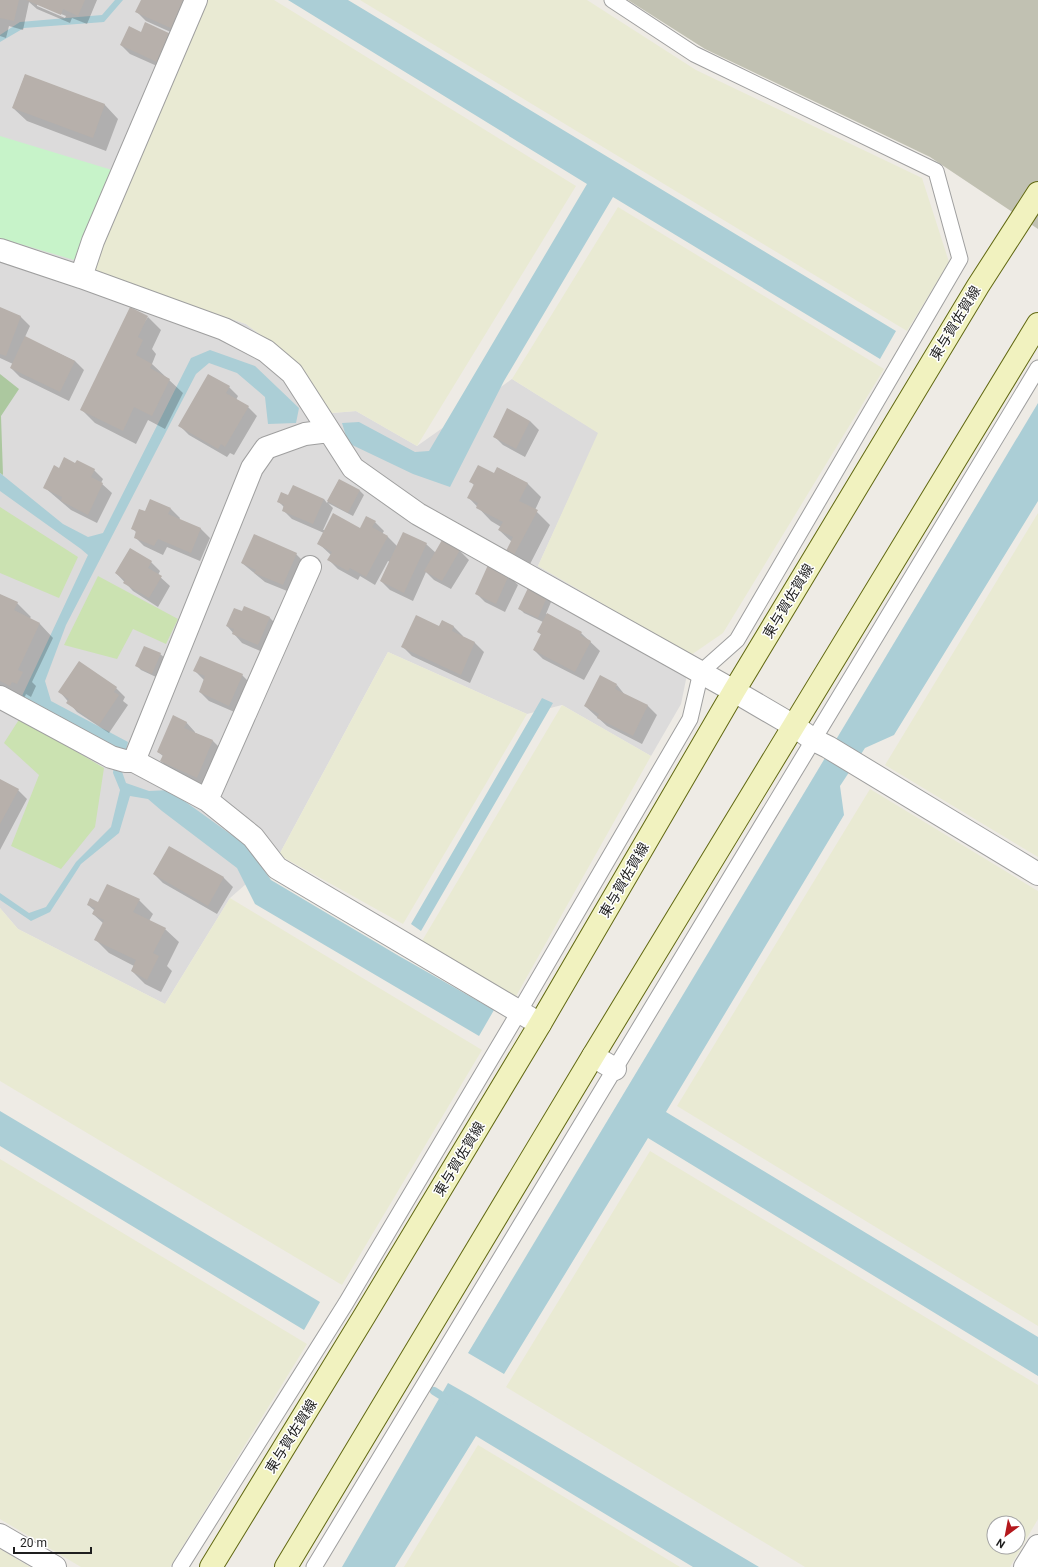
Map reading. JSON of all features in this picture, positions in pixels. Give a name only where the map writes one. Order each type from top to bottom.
[{"type":"main road","name":"東与賀佐賀線","points":[[211,1567],[540,1024],[734,691],[978,286],[1038,193]]},
{"type":"main road","points":[[286,1567],[593,1056],[1038,324]]},
{"type":"street","points":[[81,277],[93,241],[196,0]]},
{"type":"street","points":[[0,250],[81,277],[224,329],[266,351],[292,373],[353,468],[418,514],[734,691],[1038,874]]},
{"type":"street","points":[[123,760],[252,468],[266,448],[305,434],[329,431]]},
{"type":"street","points":[[207,800],[310,567]]},
{"type":"street","points":[[0,697],[123,760],[207,800],[253,837],[277,868],[540,1024]]},
{"type":"street","points":[[593,1056],[615,1069]]},
{"type":"street","points":[[0,1535],[55,1567]]},
{"type":"street","points":[[1026,1567],[1038,1546]]},
{"type":"lane","points":[[180,1567],[346,1303],[519,1012],[690,719],[701,672],[737,640],[960,259],[936,171],[694,54],[612,0]]},
{"type":"lane","points":[[314,1567],[615,1069],[821,744],[1038,368]]},
{"type":"shaded area","points":[[0,0],[206,0],[90,270],[246,324],[289,356],[332,413],[356,411],[417,446],[512,379],[599,433],[538,566],[691,655],[681,704],[651,756],[562,705],[527,714],[388,652],[279,855],[230,898],[165,1004],[18,929],[0,908]]},
{"type":"shaded area","points":[[206,0],[274,0],[576,186],[417,446],[356,411],[332,413],[289,356],[246,324],[90,270]]},
{"type":"shaded area","points":[[360,0],[587,0],[696,70],[922,178],[949,262],[907,331]]},
{"type":"shaded area","points":[[628,0],[1038,0],[1038,229],[930,157],[705,49]]},
{"type":"shaded area","points":[[618,207],[884,369],[723,633],[691,655],[538,566],[598,433],[512,379]]},
{"type":"shaded area","points":[[1038,513],[1038,857],[885,765]]},
{"type":"shaded area","points":[[388,652],[527,714],[403,924],[279,855]]},
{"type":"shaded area","points":[[562,705],[651,756],[515,998],[422,941]]},
{"type":"shaded area","points":[[870,789],[1038,891],[1038,1326],[677,1106]]},
{"type":"shaded area","points":[[230,898],[482,1050],[342,1285],[0,1081],[0,908],[18,929],[165,1004]]},
{"type":"shaded area","points":[[650,1151],[1038,1385],[1038,1519],[1026,1540],[1026,1515],[986,1515],[986,1555],[1017,1555],[1010,1567],[805,1567],[506,1387]]},
{"type":"shaded area","points":[[0,1159],[307,1344],[170,1567],[81,1567],[0,1519]]},
{"type":"shaded area","points":[[478,1445],[680,1567],[404,1567]]},
{"type":"shaded area","points":[[0,1549],[30,1567],[0,1567]]},
{"type":"green space","points":[[0,136],[112,170],[74,260],[0,238]]},
{"type":"green space","points":[[0,374],[19,389],[1,416],[3,475],[0,473]]},
{"type":"green space","points":[[0,507],[78,557],[59,598],[0,573]]},
{"type":"green space","points":[[98,576],[178,619],[166,644],[133,629],[117,659],[64,645]]},
{"type":"green space","points":[[20,718],[104,768],[95,827],[61,869],[11,846],[39,775],[4,743]]},
{"type":"water","points":[[115,0],[123,0],[104,22],[24,28],[0,42],[0,35],[20,22],[102,15]]},
{"type":"water","points":[[288,0],[348,0],[896,331],[880,359],[613,197],[504,381],[450,487],[413,474],[348,443],[342,423],[359,422],[415,452],[429,451],[587,184]]},
{"type":"water","points":[[210,350],[255,366],[299,408],[296,423],[268,424],[265,397],[237,373],[209,363],[196,374],[66,625],[45,681],[51,701],[128,742],[121,769],[126,783],[149,791],[169,790],[247,846],[271,880],[494,1010],[479,1036],[255,904],[237,868],[148,799],[130,796],[119,833],[81,864],[50,912],[31,921],[0,900],[0,893],[29,913],[46,907],[76,862],[111,827],[120,790],[113,773],[116,748],[22,696],[88,555],[0,491],[0,473],[63,524],[88,537],[103,533],[191,358]]},
{"type":"water","points":[[1038,403],[1038,501],[894,735],[865,748],[840,786],[844,815],[666,1112],[1038,1337],[1038,1376],[648,1138],[504,1374],[468,1353]]},
{"type":"water","points":[[542,698],[553,703],[421,931],[411,924]]},
{"type":"water","points":[[0,1111],[320,1302],[304,1330],[0,1146]]},
{"type":"water","points":[[448,1383],[759,1567],[693,1567],[476,1436],[395,1567],[342,1567]]},
{"type":"building","points":[[0,0],[19,0],[14,21],[0,18]]},
{"type":"building","points":[[26,0],[85,0],[78,16],[63,9],[61,15]]},
{"type":"building","points":[[141,0],[184,0],[175,30],[135,12]]},
{"type":"building","points":[[145,22],[173,35],[159,63],[120,45],[129,26],[141,32]]},
{"type":"building","points":[[25,74],[105,104],[93,138],[12,108]]},
{"type":"building","points":[[0,307],[21,316],[6,356],[0,354]]},
{"type":"building","points":[[130,307],[148,316],[138,337],[143,340],[136,355],[152,364],[150,368],[170,379],[152,416],[134,407],[123,431],[80,410]]},
{"type":"building","points":[[25,336],[75,361],[60,392],[10,368]]},
{"type":"building","points":[[208,374],[230,386],[226,393],[249,406],[225,447],[221,444],[218,449],[178,426]]},
{"type":"building","points":[[507,408],[530,421],[516,449],[493,437]]},
{"type":"building","points":[[64,457],[75,463],[77,460],[95,469],[91,477],[103,483],[88,515],[61,501],[62,497],[43,488],[54,465],[59,468]]},
{"type":"building","points":[[478,465],[494,473],[497,467],[528,483],[519,501],[538,510],[514,555],[506,551],[513,537],[498,530],[503,522],[476,508],[478,503],[467,498],[474,484],[469,482]]},
{"type":"building","points":[[339,479],[360,490],[348,513],[327,501]]},
{"type":"building","points":[[293,485],[324,499],[313,524],[282,511],[284,505],[277,502],[281,492],[288,495]]},
{"type":"building","points":[[150,499],[171,508],[168,514],[201,528],[191,553],[158,539],[154,546],[134,538],[136,531],[131,529],[139,509],[145,511]]},
{"type":"building","points":[[333,513],[360,528],[366,516],[376,521],[372,527],[388,536],[366,577],[350,568],[348,571],[327,560],[332,552],[317,544]]},
{"type":"building","points":[[403,532],[427,543],[404,593],[380,581]]},
{"type":"building","points":[[254,534],[297,553],[283,585],[254,573],[256,570],[241,563]]},
{"type":"building","points":[[442,540],[460,550],[442,581],[424,571]]},
{"type":"building","points":[[130,548],[152,561],[148,568],[162,576],[149,598],[123,583],[125,580],[115,573]]},
{"type":"building","points":[[488,565],[509,575],[496,604],[475,594]]},
{"type":"building","points":[[528,588],[547,597],[538,618],[518,609]]},
{"type":"building","points":[[0,594],[18,602],[14,610],[40,623],[18,670],[23,672],[17,684],[12,682],[10,686],[0,681]]},
{"type":"building","points":[[244,606],[270,617],[258,645],[232,634],[234,629],[226,626],[234,608],[242,611]]},
{"type":"building","points":[[547,613],[582,632],[580,635],[591,641],[575,672],[533,650],[541,634],[537,632]]},
{"type":"building","points":[[416,615],[439,626],[442,620],[454,626],[452,631],[475,642],[461,675],[401,647]]},
{"type":"building","points":[[144,646],[161,653],[152,674],[135,666]]},
{"type":"building","points":[[200,656],[243,674],[229,706],[199,692],[205,676],[193,671]]},
{"type":"building","points":[[79,661],[117,687],[114,692],[119,695],[99,725],[66,703],[69,699],[58,692]]},
{"type":"building","points":[[600,675],[617,684],[615,689],[648,705],[633,736],[597,718],[599,714],[584,706]]},
{"type":"building","points":[[173,715],[187,722],[184,728],[213,740],[197,778],[160,761],[163,755],[157,752]]},
{"type":"building","points":[[0,779],[19,789],[0,824]]},
{"type":"building","points":[[169,846],[224,877],[208,906],[153,874]]},
{"type":"building","points":[[107,884],[140,899],[133,912],[166,928],[153,953],[159,956],[147,980],[131,971],[136,960],[94,940],[104,920],[92,914],[95,908],[87,905],[90,898],[98,902]]},
{"type":"waterway","points":[[434,1391],[450,1401]]}]
